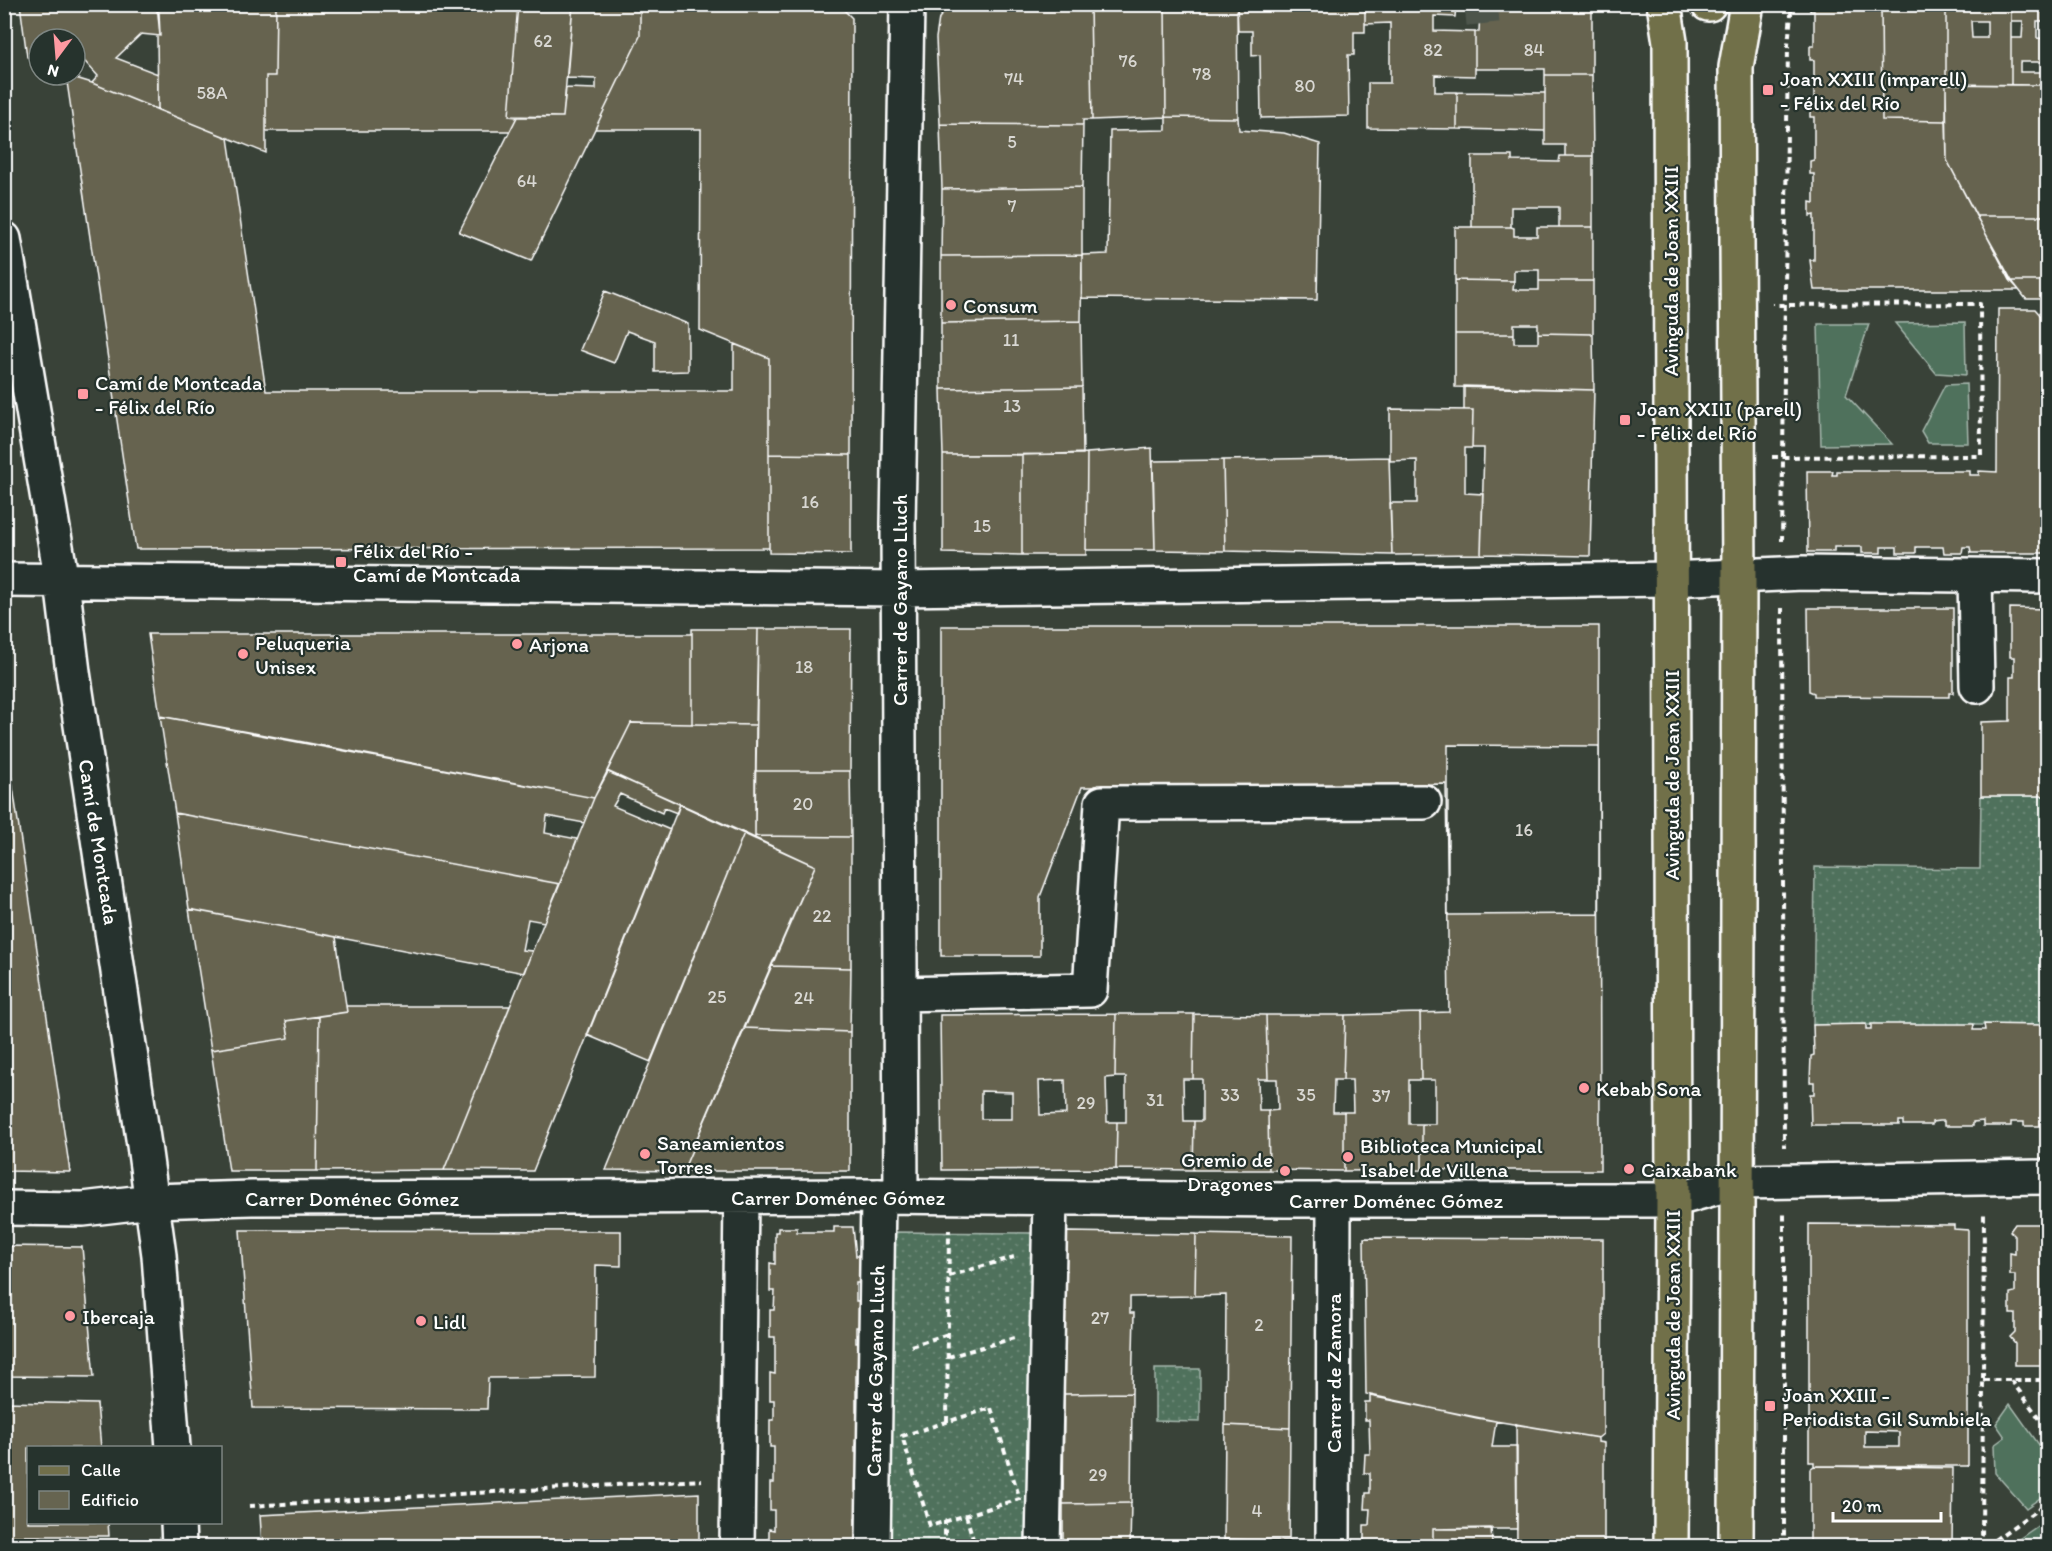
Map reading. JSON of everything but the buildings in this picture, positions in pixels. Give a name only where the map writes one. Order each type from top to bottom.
[{"type":"main road","name":"Avinguda de Joan XXIII","points":[[1664,4],[1670,42],[1673,1200],[1671,1546]]},
{"type":"main road","points":[[1736,1546],[1739,578],[1736,68],[1747,4]]},
{"type":"street","name":"Carrer de Gayano Lluch","points":[[873,1546],[900,994],[898,589],[907,4]]},
{"type":"street","name":"Camí de Montcada","points":[[4,239],[8,278],[62,582],[152,1201],[159,1255],[173,1446]]},
{"type":"street","points":[[4,580],[898,589],[1739,578],[1803,573],[2048,576]]},
{"type":"street","points":[[1975,576],[1977,686]]},
{"type":"street","points":[[900,994],[1090,990],[1102,803],[1424,802]]},
{"type":"street","name":"Carrer Doménec Gómez","points":[[4,1208],[83,1209],[152,1201],[889,1196],[1050,1199],[1673,1200],[1736,1182],[2048,1177]]},
{"type":"street","points":[[737,1546],[741,1197]]},
{"type":"street","points":[[1043,1546],[1050,1199]]},
{"type":"street","name":"Carrer de Zamora","points":[[1333,1546],[1334,1199]]},
{"type":"street","points":[[178,1524],[179,1546]]},
{"type":"path","points":[[1782,542],[1783,305],[1788,45],[1792,4]]},
{"type":"path","points":[[1737,306],[1980,304],[1981,456],[1738,457]]},
{"type":"path","points":[[1782,600],[1784,1135]]},
{"type":"path","points":[[1984,1178],[1984,1546]]},
{"type":"path","points":[[1784,1204],[1784,1546]]},
{"type":"path","points":[[947,1422],[950,1227]]},
{"type":"path","points":[[949,1276],[1048,1247]]},
{"type":"path","points":[[948,1357],[1047,1328]]},
{"type":"path","points":[[1983,1380],[2048,1380]]},
{"type":"path","points":[[2011,1380],[2048,1430]]},
{"type":"path","points":[[991,1408],[1020,1499],[966,1515],[930,1526],[902,1436],[991,1408]]},
{"type":"path","points":[[249,1506],[706,1479]]},
{"type":"path","points":[[1984,1546],[2048,1502]]},
{"type":"path","points":[[966,1515],[975,1546]]},
{"type":"path","points":[[945,1521],[945,1546]]},
{"type":"green space","points":[[1965,322],[1966,375],[1936,373],[1895,323]]},
{"type":"green space","points":[[1818,324],[1869,324],[1846,395],[1892,444],[1821,445]]},
{"type":"green space","points":[[1966,384],[1968,443],[1928,443],[1921,431],[1945,385]]},
{"type":"green space","points":[[1981,796],[2047,796],[2047,1025],[1813,1025],[1815,867],[1980,869]]},
{"type":"green space","points":[[891,1232],[1032,1233],[1031,1546],[889,1546]]},
{"type":"green space","points":[[1155,1369],[1200,1369],[1200,1422],[1155,1421]]},
{"type":"green space","points":[[2010,1404],[2047,1456],[2047,1493],[2026,1508],[1995,1473],[1994,1445],[2005,1437],[1996,1424]]},
{"type":"green space","points":[[2039,1525],[2047,1537],[2047,1546],[2009,1546]]},
{"type":"tunnel","points":[[1481,4],[1483,24]]},
{"type":"place","name":"Joan XXIII (imparell) - Félix del Río","points":[[1768,90]]},
{"type":"place","name":"Consum","points":[[951,305]]},
{"type":"place","name":"Camí de Montcada - Félix del Río","points":[[83,394]]},
{"type":"place","name":"Joan XXIII (parell) - Félix del Río","points":[[1625,420]]},
{"type":"place","name":"Félix del Río - Camí de Montcada","points":[[341,562]]},
{"type":"place","name":"Arjona","points":[[517,644]]},
{"type":"place","name":"Peluqueria Unisex","points":[[243,654]]},
{"type":"place","name":"Kebab Sona","points":[[1584,1088]]},
{"type":"place","name":"Saneamientos Torres","points":[[645,1154]]},
{"type":"place","name":"Biblioteca Municipal Isabel de Villena","points":[[1348,1157]]},
{"type":"place","name":"Caixabank","points":[[1629,1169]]},
{"type":"place","name":"Gremio de Dragones","points":[[1285,1171]]},
{"type":"place","name":"Ibercaja","points":[[70,1316]]},
{"type":"place","name":"Lidl","points":[[421,1321]]},
{"type":"place","name":"Joan XXIII - Periodista Gil Sumbiela","points":[[1770,1406]]}]
